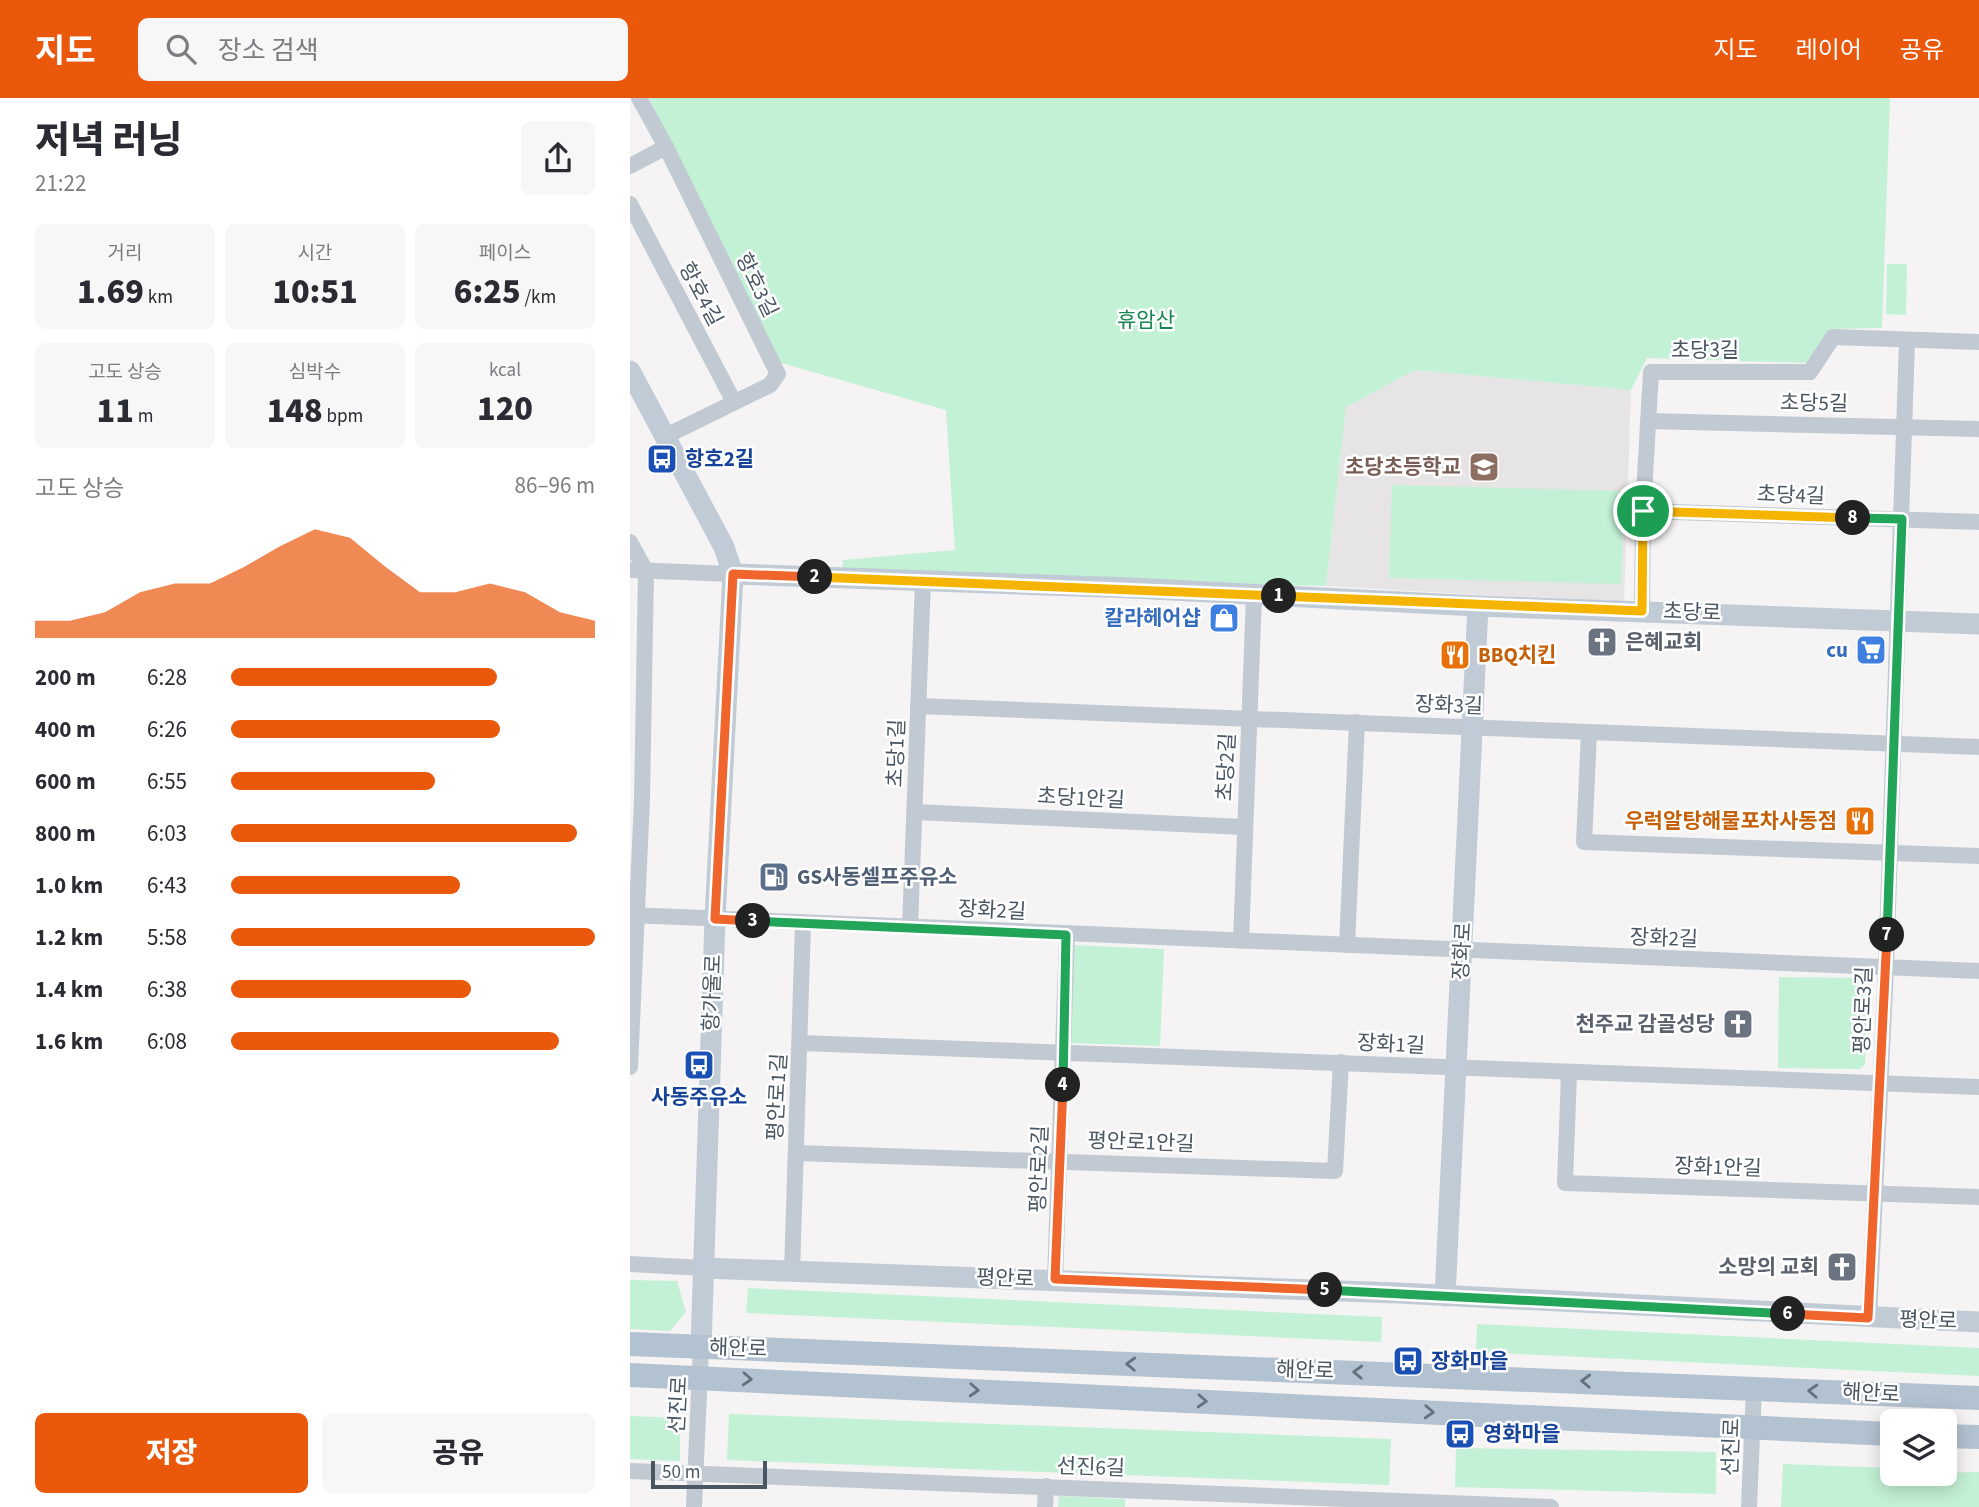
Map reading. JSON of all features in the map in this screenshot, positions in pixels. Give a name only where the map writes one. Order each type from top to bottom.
[{"type":"main road","name":"해안로","points":[[630,1344],[1979,1398]]},
{"type":"main road","name":"해안로","points":[[630,1375],[1880,1433]]},
{"type":"main road","points":[[1957,1436],[1979,1437]]},
{"type":"street","name":"항호3길","points":[[639,98],[778,374],[770,386],[664,437]]},
{"type":"street","points":[[630,166],[666,147]]},
{"type":"street","name":"항호4길","points":[[630,204],[734,402]]},
{"type":"street","name":"초당3길","points":[[1642,611],[1643,511],[1651,372],[1810,372],[1833,337],[1979,342]]},
{"type":"street","name":"평안로3길","points":[[1868,1318],[1886,968],[1908,341]]},
{"type":"street","name":"항가울로","points":[[630,371],[724,547],[733,574],[715,919],[701,1347]]},
{"type":"street","name":"초당5길","points":[[1648,421],[1979,429]]},
{"type":"street","name":"초당4길","points":[[1643,511],[1979,522]]},
{"type":"street","points":[[630,541],[638,570],[630,1067]]},
{"type":"street","points":[[638,570],[733,574]]},
{"type":"street","name":"초당로","points":[[733,574],[923,580],[1478,606],[1979,624]]},
{"type":"street","name":"초당1길","points":[[910,927],[923,580]]},
{"type":"street","name":"초당2길","points":[[1241,940],[1254,595]]},
{"type":"street","name":"장화로","points":[[1445,1296],[1478,606]]},
{"type":"street","name":"장화3길","points":[[918,706],[1979,747]]},
{"type":"street","points":[[1347,945],[1357,722]]},
{"type":"street","points":[[1589,732],[1584,842],[1979,856]]},
{"type":"street","name":"초당1안길","points":[[915,812],[1245,827]]},
{"type":"street","name":"장화2길","points":[[632,915],[1979,971]]},
{"type":"street","name":"평안로1길","points":[[792,1272],[803,924]]},
{"type":"street","name":"평안로2길","points":[[1055,1279],[1066,935]]},
{"type":"street","name":"장화1길","points":[[801,1042],[1979,1087]]},
{"type":"street","name":"평안로1안길","points":[[796,1153],[1335,1171],[1341,1062]]},
{"type":"street","name":"장화1안길","points":[[1569,1073],[1565,1183],[1979,1196]]},
{"type":"street","points":[[630,1264],[703,1268]]},
{"type":"street","name":"평안로","points":[[703,1268],[1055,1279],[1979,1322]]},
{"type":"street","name":"선진로","points":[[694,1507],[701,1347]]},
{"type":"street","name":"선진로","points":[[1749,1507],[1754,1388]]},
{"type":"street","name":"선진6길","points":[[630,1471],[1551,1507]]},
{"type":"street","points":[[1045,1486],[1045,1507]]},
{"type":"street","points":[[1133,1490],[1133,1507]]},
{"type":"shaded area","name":"초당초등학교","points":[[1415,370],[1631,390],[1624,603],[1326,586],[1346,407]]},
{"type":"green space","name":"휴암산","points":[[649,98],[1890,98],[1882,328],[1830,329],[1806,363],[1647,358],[1631,390],[1415,370],[1346,407],[1326,586],[842,572],[843,560],[955,550],[946,410],[771,360]]},
{"type":"green space","points":[[1887,264],[1907,264],[1906,315],[1886,314]]},
{"type":"green space","points":[[1392,485],[1624,491],[1621,584],[1389,578]]},
{"type":"green space","points":[[1070,945],[1164,949],[1160,1046],[1067,1043]]},
{"type":"green space","points":[[1779,977],[1861,978],[1867,984],[1865,1064],[1860,1069],[1778,1068]]},
{"type":"green space","points":[[630,1280],[677,1281],[686,1312],[670,1331],[630,1329]]},
{"type":"green space","points":[[748,1288],[1382,1317],[1381,1342],[746,1313]]},
{"type":"green space","points":[[1477,1324],[1979,1348],[1979,1376],[1476,1352]]},
{"type":"green space","points":[[729,1414],[1391,1439],[1389,1485],[727,1460]]},
{"type":"green space","points":[[630,1416],[680,1418],[680,1461],[630,1459]]},
{"type":"green space","points":[[1456,1448],[1716,1452],[1716,1494],[1455,1487]]},
{"type":"green space","points":[[1783,1464],[1880,1468],[1880,1486],[1957,1486],[1957,1473],[1979,1472],[1979,1507],[1781,1507]]},
{"type":"green space","points":[[1059,1496],[1125,1499],[1125,1507],[1058,1507]]},
{"type":"place","name":"항호2길","points":[[662,459]]},
{"type":"place","name":"초당초등학교","points":[[1484,467]]},
{"type":"place","name":"칼라헤어샵","points":[[1224,618]]},
{"type":"place","name":"은혜교회","points":[[1602,642]]},
{"type":"place","name":"cu","points":[[1871,650]]},
{"type":"place","name":"BBQ치킨","points":[[1455,655]]},
{"type":"place","name":"우럭알탕해물포차사동점","points":[[1860,821]]},
{"type":"place","name":"GS사동셀프주유소","points":[[774,877]]},
{"type":"place","name":"천주교 감골성당","points":[[1738,1024]]},
{"type":"place","name":"사동주유소","points":[[699,1065]]},
{"type":"place","name":"소망의 교회","points":[[1842,1267]]},
{"type":"place","name":"장화마을","points":[[1408,1361]]},
{"type":"place","name":"영화마을","points":[[1460,1434]]},
{"type":"route","points":[[1643,511],[1902,519],[1886,968],[1868,1318],[1398,1293],[1055,1279],[1066,935],[715,919],[733,574],[1132,588],[1478,606],[1642,611],[1643,511]]}]
